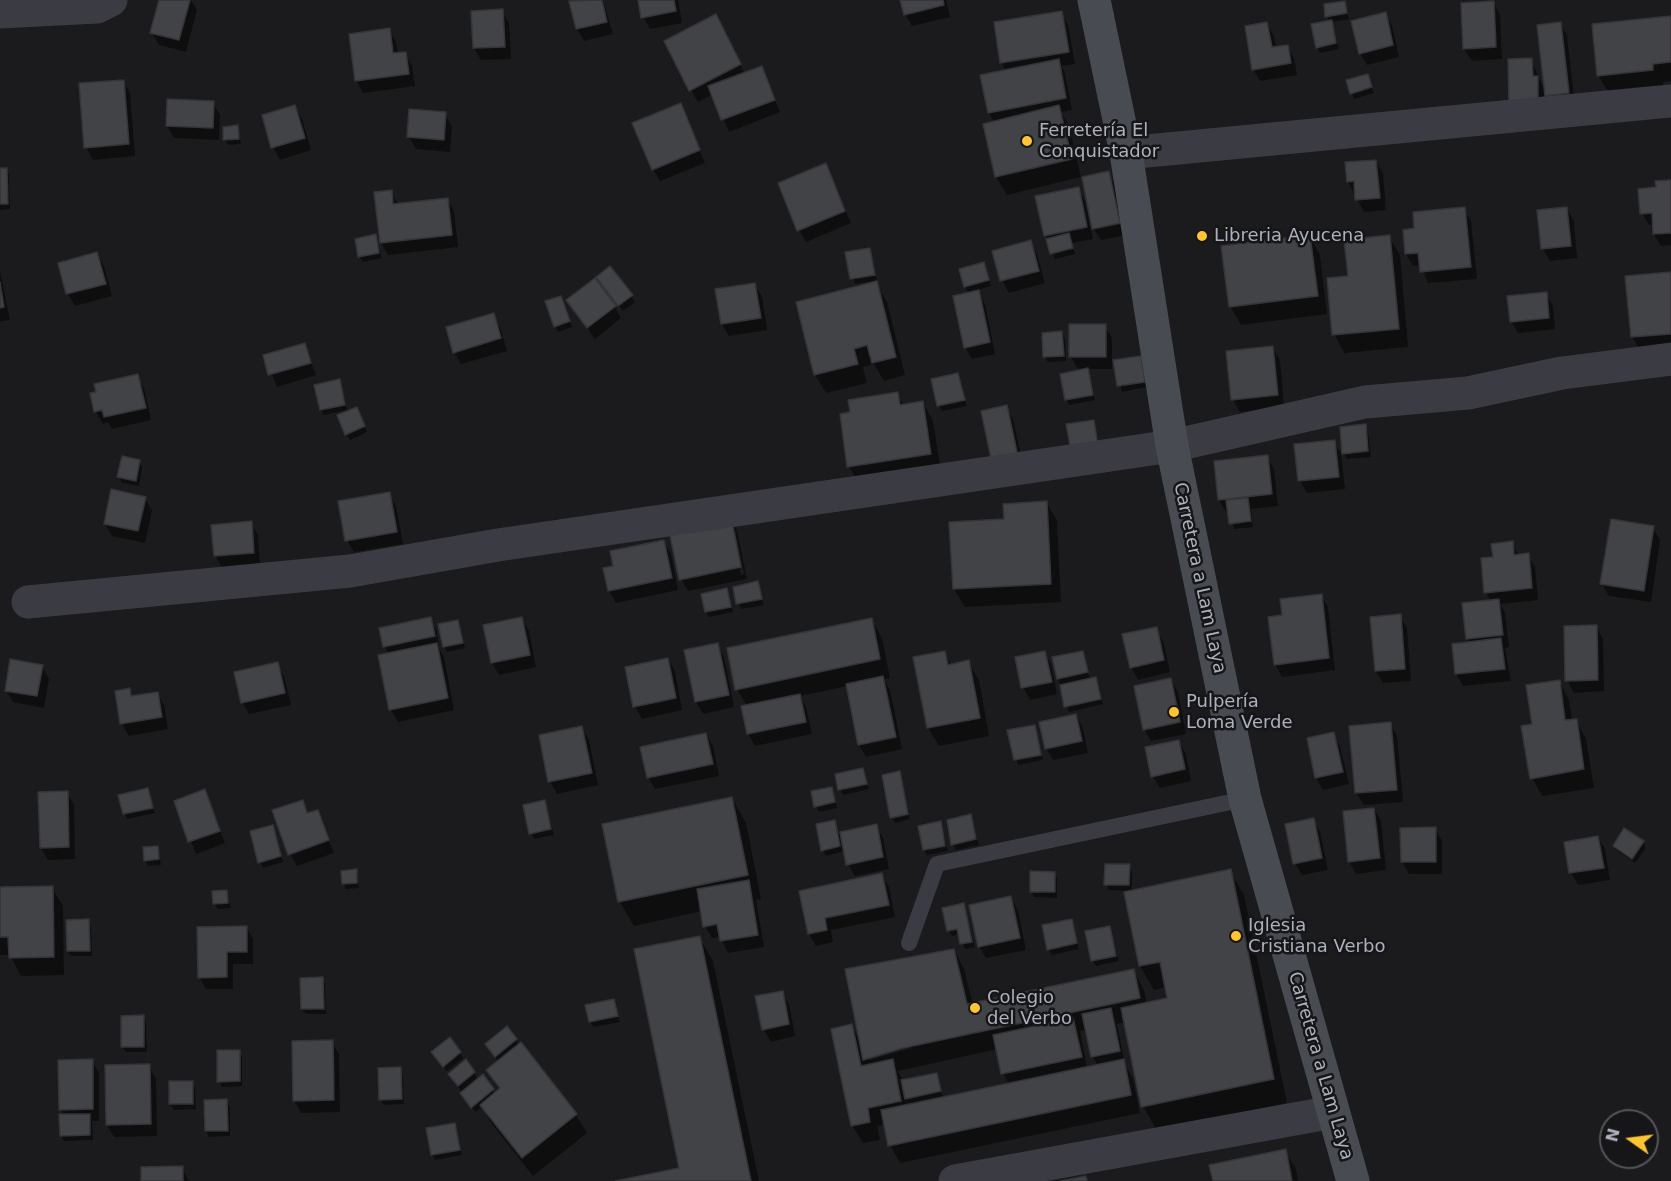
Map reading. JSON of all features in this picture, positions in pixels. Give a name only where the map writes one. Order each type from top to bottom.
[{"type":"main road","name":"Carretera a Lam Laya","points":[[1094,0],[1126,153],[1172,446],[1245,799],[1353,1181]]},
{"type":"street","points":[[0,12],[97,6],[111,0]]},
{"type":"street","points":[[1126,153],[1671,101]]},
{"type":"street","points":[[28,602],[350,571],[498,545],[1172,446],[1365,402],[1468,393],[1562,373],[1671,358]]},
{"type":"street","points":[[955,1181],[1333,1112]]},
{"type":"lane","points":[[909,942],[937,864],[1245,799]]},
{"type":"building","points":[[159,0],[190,0],[179,40],[150,33]]},
{"type":"building","points":[[602,0],[607,22],[576,29],[569,1]]},
{"type":"building","points":[[638,0],[674,0],[676,11],[641,18]]},
{"type":"building","points":[[900,0],[943,0],[944,5],[904,15]]},
{"type":"building","points":[[1345,1],[1347,13],[1325,17],[1324,4]]},
{"type":"building","points":[[1494,1],[1496,47],[1463,49],[1461,3]]},
{"type":"building","points":[[503,9],[505,47],[473,48],[471,11]]},
{"type":"building","points":[[1062,11],[1069,52],[1000,63],[994,22]]},
{"type":"building","points":[[1386,12],[1393,45],[1359,54],[1351,21]]},
{"type":"building","points":[[716,14],[741,64],[689,91],[664,41]]},
{"type":"building","points":[[1671,16],[1671,62],[1653,64],[1653,70],[1597,76],[1592,24]]},
{"type":"building","points":[[1332,20],[1336,43],[1316,48],[1311,24]]},
{"type":"building","points":[[1267,22],[1272,47],[1288,45],[1291,63],[1252,70],[1245,26]]},
{"type":"building","points":[[1561,22],[1569,93],[1545,96],[1537,25]]},
{"type":"building","points":[[390,28],[393,53],[406,52],[409,74],[355,81],[349,34]]},
{"type":"building","points":[[1532,58],[1533,76],[1538,76],[1538,107],[1509,108],[1508,59]]},
{"type":"building","points":[[1059,59],[1066,98],[988,113],[980,75]]},
{"type":"building","points":[[762,66],[775,100],[721,120],[708,86]]},
{"type":"building","points":[[1368,74],[1372,87],[1350,94],[1346,80]]},
{"type":"building","points":[[124,80],[129,144],[84,148],[79,83]]},
{"type":"building","points":[[167,99],[214,101],[213,128],[166,126]]},
{"type":"building","points":[[681,103],[700,150],[652,170],[632,123]]},
{"type":"building","points":[[295,105],[305,138],[271,148],[262,115]]},
{"type":"building","name":"Ferretería El Conquistador","points":[[1059,105],[1072,159],[995,177],[983,124]]},
{"type":"building","points":[[409,109],[446,112],[444,140],[407,137]]},
{"type":"building","points":[[238,125],[239,139],[223,140],[223,127]]},
{"type":"building","points":[[1376,160],[1380,198],[1355,200],[1354,181],[1347,182],[1345,162]]},
{"type":"building","points":[[826,163],[845,211],[797,231],[778,183]]},
{"type":"building","points":[[0,168],[7,168],[8,204],[0,204]]},
{"type":"building","points":[[1109,171],[1120,223],[1092,229],[1082,177]]},
{"type":"building","points":[[1671,180],[1671,233],[1653,234],[1652,213],[1640,214],[1638,189],[1656,187],[1655,181]]},
{"type":"building","points":[[1079,187],[1087,227],[1044,236],[1035,196]]},
{"type":"building","points":[[392,190],[393,204],[448,198],[452,235],[380,243],[374,192]]},
{"type":"building","points":[[1465,207],[1471,267],[1420,272],[1418,253],[1405,254],[1403,230],[1414,228],[1413,212]]},
{"type":"building","points":[[1567,207],[1571,246],[1541,249],[1537,210]]},
{"type":"building","points":[[1069,233],[1073,248],[1050,254],[1046,239]]},
{"type":"building","points":[[376,234],[379,253],[358,257],[355,239]]},
{"type":"building","points":[[1310,235],[1318,296],[1229,307],[1221,246]]},
{"type":"building","points":[[1390,235],[1399,329],[1332,335],[1327,278],[1348,276],[1344,240]]},
{"type":"building","points":[[1031,240],[1039,271],[1000,281],[992,251]]},
{"type":"building","points":[[870,248],[875,275],[850,279],[845,252]]},
{"type":"building","points":[[97,252],[106,284],[66,294],[58,263]]},
{"type":"building","points":[[984,262],[989,280],[964,287],[959,269]]},
{"type":"building","points":[[610,266],[633,295],[618,306],[596,277]]},
{"type":"building","points":[[1671,272],[1671,334],[1631,337],[1625,276]]},
{"type":"building","points":[[595,278],[616,306],[587,328],[566,300]]},
{"type":"building","points":[[877,281],[896,357],[872,363],[867,345],[854,349],[858,364],[814,375],[796,302]]},
{"type":"building","points":[[0,282],[4,307],[0,308]]},
{"type":"building","points":[[755,283],[761,318],[721,324],[715,289]]},
{"type":"building","points":[[979,290],[990,342],[964,348],[953,296]]},
{"type":"building","points":[[1547,292],[1549,318],[1510,322],[1507,296]]},
{"type":"building","points":[[561,296],[570,321],[554,327],[545,301]]},
{"type":"building","points":[[494,313],[501,338],[453,353],[446,327]]},
{"type":"building","points":[[1069,324],[1106,324],[1106,357],[1069,357]]},
{"type":"building","points":[[1062,331],[1064,356],[1043,357],[1042,333]]},
{"type":"building","points":[[305,343],[311,363],[268,375],[263,355]]},
{"type":"building","points":[[1273,346],[1278,395],[1231,400],[1226,351]]},
{"type":"building","points":[[1141,356],[1145,382],[1117,386],[1113,360]]},
{"type":"building","points":[[1088,368],[1093,395],[1065,400],[1060,374]]},
{"type":"building","points":[[958,373],[965,400],[937,406],[931,379]]},
{"type":"building","points":[[138,374],[146,408],[104,417],[102,410],[94,412],[90,393],[96,392],[94,384]]},
{"type":"building","points":[[340,379],[345,405],[320,410],[314,385]]},
{"type":"building","points":[[898,392],[900,405],[923,401],[931,454],[847,467],[840,414],[850,412],[848,400]]},
{"type":"building","points":[[1007,405],[1018,457],[992,463],[981,411]]},
{"type":"building","points":[[357,407],[365,426],[345,435],[337,415]]},
{"type":"building","points":[[1094,420],[1098,446],[1071,451],[1066,424]]},
{"type":"building","points":[[1366,424],[1368,451],[1342,454],[1340,427]]},
{"type":"building","points":[[1335,440],[1339,477],[1298,481],[1294,444]]},
{"type":"building","points":[[1268,455],[1272,494],[1218,500],[1214,461]]},
{"type":"building","points":[[122,456],[140,460],[136,481],[117,477]]},
{"type":"building","points":[[111,489],[146,497],[138,531],[104,524]]},
{"type":"building","points":[[390,492],[397,532],[345,541],[338,501]]},
{"type":"building","points":[[1248,498],[1251,521],[1229,524],[1226,500]]},
{"type":"building","points":[[1047,501],[1051,584],[953,589],[949,522],[1004,519],[1003,504]]},
{"type":"building","points":[[731,517],[741,567],[679,580],[669,530]]},
{"type":"building","points":[[1611,519],[1654,526],[1644,591],[1600,584]]},
{"type":"building","points":[[252,521],[254,553],[214,556],[211,525]]},
{"type":"building","points":[[664,540],[672,578],[608,591],[603,568],[613,566],[610,551]]},
{"type":"building","points":[[1513,541],[1514,555],[1529,553],[1532,588],[1484,593],[1481,558],[1493,557],[1491,544]]},
{"type":"building","points":[[758,581],[762,599],[736,604],[733,587]]},
{"type":"building","points":[[727,588],[731,607],[705,612],[701,594]]},
{"type":"building","points":[[1322,594],[1329,658],[1274,665],[1268,617],[1282,615],[1280,599]]},
{"type":"building","points":[[1499,599],[1503,635],[1466,639],[1462,603]]},
{"type":"building","points":[[1401,614],[1405,669],[1375,671],[1370,617]]},
{"type":"building","points":[[431,617],[435,636],[383,647],[379,628]]},
{"type":"building","points":[[522,617],[530,655],[491,663],[483,625]]},
{"type":"building","points":[[872,618],[880,659],[735,690],[727,648]]},
{"type":"building","points":[[458,620],[463,643],[443,647],[438,624]]},
{"type":"building","points":[[1597,625],[1598,680],[1565,681],[1564,626]]},
{"type":"building","points":[[1157,627],[1164,660],[1130,668],[1122,634]]},
{"type":"building","points":[[1501,638],[1505,669],[1455,674],[1452,644]]},
{"type":"building","points":[[437,643],[448,698],[389,710],[378,655]]},
{"type":"building","points":[[718,643],[729,695],[695,702],[684,650]]},
{"type":"building","points":[[945,651],[948,665],[969,660],[980,718],[927,728],[913,657]]},
{"type":"building","points":[[1045,651],[1052,682],[1021,688],[1015,657]]},
{"type":"building","points":[[1083,651],[1088,672],[1057,679],[1052,657]]},
{"type":"building","points":[[668,658],[676,698],[633,707],[625,667]]},
{"type":"building","points":[[10,659],[43,665],[37,696],[5,691]]},
{"type":"building","points":[[278,662],[285,693],[241,703],[234,672]]},
{"type":"building","points":[[883,676],[896,737],[858,745],[846,684]]},
{"type":"building","points":[[1096,677],[1101,699],[1064,707],[1060,685]]},
{"type":"building","points":[[1171,678],[1180,722],[1143,730],[1134,686]]},
{"type":"building","points":[[1560,680],[1565,720],[1577,719],[1584,769],[1530,779],[1521,726],[1532,724],[1526,685]]},
{"type":"building","points":[[130,688],[131,696],[158,692],[162,717],[120,724],[115,691]]},
{"type":"building","points":[[800,694],[806,722],[747,734],[741,706]]},
{"type":"building","points":[[1076,714],[1082,741],[1045,749],[1039,722]]},
{"type":"building","points":[[1391,722],[1397,790],[1355,793],[1349,726]]},
{"type":"building","points":[[1035,725],[1041,755],[1014,760],[1007,730]]},
{"type":"building","points":[[582,726],[592,773],[548,782],[539,735]]},
{"type":"building","points":[[1334,732],[1343,772],[1315,778],[1307,738]]},
{"type":"building","points":[[706,733],[713,764],[647,778],[640,747]]},
{"type":"building","points":[[1179,740],[1185,769],[1151,777],[1145,747]]},
{"type":"building","points":[[863,768],[867,784],[838,790],[835,774]]},
{"type":"building","points":[[900,771],[908,814],[890,818],[882,775]]},
{"type":"building","points":[[832,787],[835,802],[814,807],[811,791]]},
{"type":"building","points":[[148,788],[153,808],[123,814],[118,795]]},
{"type":"building","points":[[205,789],[220,831],[188,842],[174,801]]},
{"type":"building","points":[[68,791],[69,847],[40,848],[38,792]]},
{"type":"building","points":[[732,797],[748,875],[618,902],[602,824]]},
{"type":"building","points":[[303,800],[307,813],[318,810],[329,840],[288,855],[272,810]]},
{"type":"building","points":[[545,800],[551,829],[529,834],[523,805]]},
{"type":"building","points":[[1374,808],[1380,858],[1348,862],[1343,811]]},
{"type":"building","points":[[971,814],[976,839],[951,845],[947,820]]},
{"type":"building","points":[[1314,818],[1322,858],[1293,864],[1285,824]]},
{"type":"building","points":[[835,820],[840,846],[821,851],[816,824]]},
{"type":"building","points":[[941,821],[945,846],[923,850],[918,826]]},
{"type":"building","points":[[877,824],[883,857],[846,865],[840,832]]},
{"type":"building","points":[[273,825],[281,856],[258,863],[250,831]]},
{"type":"building","points":[[1436,827],[1436,862],[1401,862],[1400,828]]},
{"type":"building","points":[[1624,828],[1644,841],[1632,859],[1613,846]]},
{"type":"building","points":[[1598,836],[1604,868],[1569,873],[1564,842]]},
{"type":"building","points":[[158,846],[159,859],[144,861],[143,847]]},
{"type":"building","points":[[1105,864],[1130,864],[1129,885],[1104,885]]},
{"type":"building","points":[[357,869],[357,883],[342,884],[341,871]]},
{"type":"building","points":[[1231,869],[1274,1079],[1141,1107],[1121,1008],[1167,998],[1160,962],[1139,966],[1124,892]]},
{"type":"building","points":[[1030,871],[1055,872],[1055,892],[1030,892]]},
{"type":"building","points":[[882,873],[889,905],[825,918],[827,930],[808,934],[799,891]]},
{"type":"building","points":[[749,880],[758,935],[720,941],[717,924],[703,927],[697,889]]},
{"type":"building","points":[[53,886],[54,957],[9,958],[8,937],[0,937],[0,887]]},
{"type":"building","points":[[227,890],[228,903],[213,904],[212,891]]},
{"type":"building","points":[[1011,896],[1020,938],[978,947],[969,905]]},
{"type":"building","points":[[964,903],[972,942],[960,944],[957,929],[947,931],[942,908]]},
{"type":"building","points":[[89,919],[90,951],[67,951],[66,920]]},
{"type":"building","points":[[1072,919],[1077,943],[1047,950],[1042,925]]},
{"type":"building","points":[[247,926],[247,952],[227,952],[227,977],[198,978],[197,927]]},
{"type":"building","points":[[1110,926],[1116,956],[1091,961],[1085,931]]},
{"type":"building","points":[[700,936],[751,1181],[615,1181],[679,1168],[634,949]]},
{"type":"building","name":"Colegio del Verbo","points":[[954,949],[967,1004],[1134,969],[1140,998],[903,1048],[863,1060],[845,969]]},
{"type":"building","points":[[323,977],[324,1009],[301,1009],[300,978]]},
{"type":"building","points":[[783,991],[789,1024],[762,1030],[755,996]]},
{"type":"building","points":[[614,999],[618,1016],[589,1022],[585,1005]]},
{"type":"building","points":[[1111,1008],[1120,1051],[1091,1057],[1082,1014]]},
{"type":"building","points":[[144,1015],[144,1047],[121,1047],[121,1016]]},
{"type":"building","points":[[1073,1018],[1082,1057],[1001,1074],[993,1035]]},
{"type":"building","points":[[852,1024],[861,1066],[893,1059],[901,1101],[868,1108],[870,1122],[851,1126],[831,1029]]},
{"type":"building","points":[[507,1026],[517,1039],[495,1057],[485,1044]]},
{"type":"building","points":[[450,1037],[461,1052],[443,1067],[431,1052]]},
{"type":"building","points":[[333,1040],[334,1100],[293,1101],[292,1041]]},
{"type":"building","points":[[521,1042],[577,1114],[522,1158],[480,1105],[500,1088],[486,1070]]},
{"type":"building","points":[[217,1050],[240,1050],[240,1081],[217,1082]]},
{"type":"building","points":[[93,1059],[93,1109],[59,1110],[58,1060]]},
{"type":"building","points":[[466,1059],[475,1072],[458,1086],[448,1074]]},
{"type":"building","points":[[1124,1059],[1131,1095],[888,1146],[881,1110]]},
{"type":"building","points":[[150,1064],[151,1124],[106,1125],[105,1065]]},
{"type":"building","points":[[401,1067],[402,1099],[379,1100],[378,1068]]},
{"type":"building","points":[[937,1073],[941,1091],[905,1099],[901,1080]]},
{"type":"building","points":[[483,1074],[494,1089],[471,1108],[460,1093]]},
{"type":"building","points":[[169,1081],[193,1081],[193,1104],[169,1104]]},
{"type":"building","points":[[227,1099],[228,1131],[205,1131],[204,1100]]},
{"type":"building","points":[[59,1114],[90,1114],[90,1135],[60,1136]]},
{"type":"building","points":[[455,1123],[460,1150],[431,1155],[426,1128]]},
{"type":"building","points":[[1286,1149],[1292,1181],[1213,1181],[1209,1165]]},
{"type":"building","points":[[183,1166],[183,1181],[141,1181],[141,1167]]},
{"type":"building","points":[[1086,1176],[1087,1181],[1061,1181]]},
{"type":"place","name":"Ferretería El Conquistador","points":[[1027,141]]},
{"type":"place","name":"Libreria Ayucena","points":[[1202,236]]},
{"type":"place","name":"Pulpería Loma Verde","points":[[1174,712]]},
{"type":"place","name":"Iglesia Cristiana Verbo","points":[[1236,936]]},
{"type":"place","name":"Colegio del Verbo","points":[[975,1008]]}]
